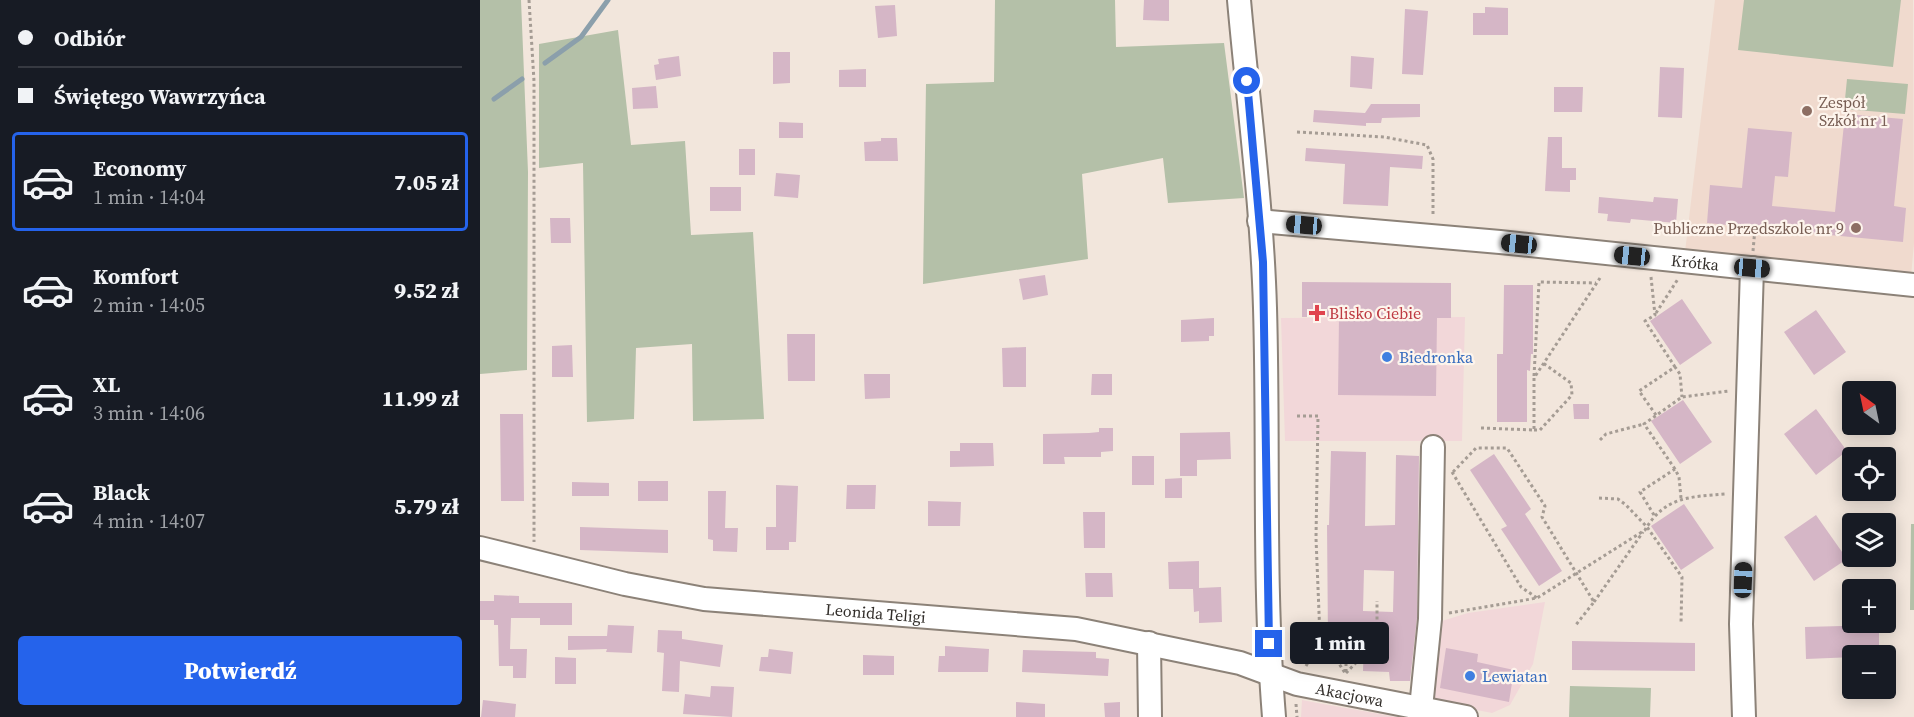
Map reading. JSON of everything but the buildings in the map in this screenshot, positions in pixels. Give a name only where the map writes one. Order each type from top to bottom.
[{"type":"street","points":[[1239,0],[1259,221],[1265,330],[1270,676],[1274,717]]},
{"type":"street","name":"Krótka","points":[[1259,221],[1437,236],[1914,285]]},
{"type":"street","points":[[1744,717],[1741,624],[1752,268]]},
{"type":"street","points":[[1421,708],[1443,473],[1433,447]]},
{"type":"street","name":"Leonida Teligi","points":[[480,549],[704,599],[1076,629],[1240,663],[1270,676]]},
{"type":"street","points":[[1149,643],[1150,717]]},
{"type":"street","name":"Akacjowa","points":[[1270,676],[1466,717]]},
{"type":"path","points":[[529,0],[534,81],[536,401],[534,562]]},
{"type":"path","points":[[1297,132],[1384,137],[1427,145],[1433,159],[1433,215],[1437,236]]},
{"type":"path","points":[[1649,258],[1655,315]]},
{"type":"path","points":[[1682,397],[1680,374],[1645,321],[1655,315],[1677,282],[1684,261]]},
{"type":"path","points":[[1534,378],[1600,278]]},
{"type":"path","points":[[1534,430],[1539,282],[1596,283]]},
{"type":"path","points":[[1481,428],[1540,430],[1572,395],[1571,383],[1543,363]]},
{"type":"path","points":[[1656,415],[1639,391],[1675,367]]},
{"type":"path","points":[[1600,440],[1606,434],[1644,424],[1682,397],[1748,389]]},
{"type":"path","points":[[1297,416],[1318,416],[1316,538],[1320,637],[1303,673]]},
{"type":"path","points":[[1644,424],[1679,477],[1680,498]]},
{"type":"path","points":[[1537,598],[1521,587],[1443,473],[1476,448],[1507,448],[1545,506],[1542,517],[1578,571],[1594,602]]},
{"type":"path","points":[[1654,515],[1640,492],[1675,469]]},
{"type":"path","points":[[1575,626],[1654,515],[1680,498],[1745,493]]},
{"type":"path","points":[[1599,498],[1618,499],[1646,528],[1682,577],[1681,624]]},
{"type":"path","points":[[1430,619],[1450,613],[1537,598],[1646,528]]},
{"type":"path","points":[[1343,681],[1346,674],[1377,641],[1377,600]]},
{"type":"path","points":[[1320,637],[1346,674]]},
{"type":"path","points":[[1346,642],[1346,674]]},
{"type":"shaded area","name":"Zespół Szkół nr 1","points":[[1715,0],[1913,0],[1914,243],[1911,276],[1685,252]]},
{"type":"shaded area","points":[[1465,317],[1462,441],[1285,441],[1281,318]]},
{"type":"shaded area","points":[[1545,602],[1533,664],[1510,705],[1492,713],[1431,701],[1442,621],[1468,613]]},
{"type":"shaded area","points":[[1302,700],[1323,704],[1397,717],[1301,717]]},
{"type":"green space","points":[[480,0],[521,0],[528,172],[527,370],[480,374]]},
{"type":"green space","points":[[995,0],[1115,0],[1116,47],[1224,43],[1244,198],[1168,203],[1163,158],[1082,174],[1088,259],[923,284],[926,84],[994,82]]},
{"type":"green space","points":[[1744,0],[1901,0],[1893,67],[1738,50]]},
{"type":"green space","points":[[618,30],[631,145],[685,141],[691,235],[753,232],[764,419],[693,421],[692,344],[636,348],[634,419],[587,422],[583,163],[539,168],[539,44]]},
{"type":"green space","points":[[1847,79],[1908,84],[1905,114],[1844,109]]},
{"type":"green space","points":[[1911,524],[1914,524],[1914,610],[1910,610]]},
{"type":"green space","points":[[1570,686],[1651,688],[1650,717],[1569,717]]},
{"type":"waterway","points":[[545,63],[581,37],[608,0]]},
{"type":"waterway","points":[[494,99],[522,79]]},
{"type":"place","name":"Zespół Szkół nr 1","points":[[1807,111]]},
{"type":"place","name":"Publiczne Przedszkole nr 9","points":[[1856,228]]},
{"type":"place","name":"Blisko Ciebie","points":[[1317,313]]},
{"type":"place","name":"Biedronka","points":[[1387,357]]},
{"type":"place","name":"Lewiatan","points":[[1470,676]]},
{"type":"route","points":[[1247,81],[1263,262],[1269,644]]}]
